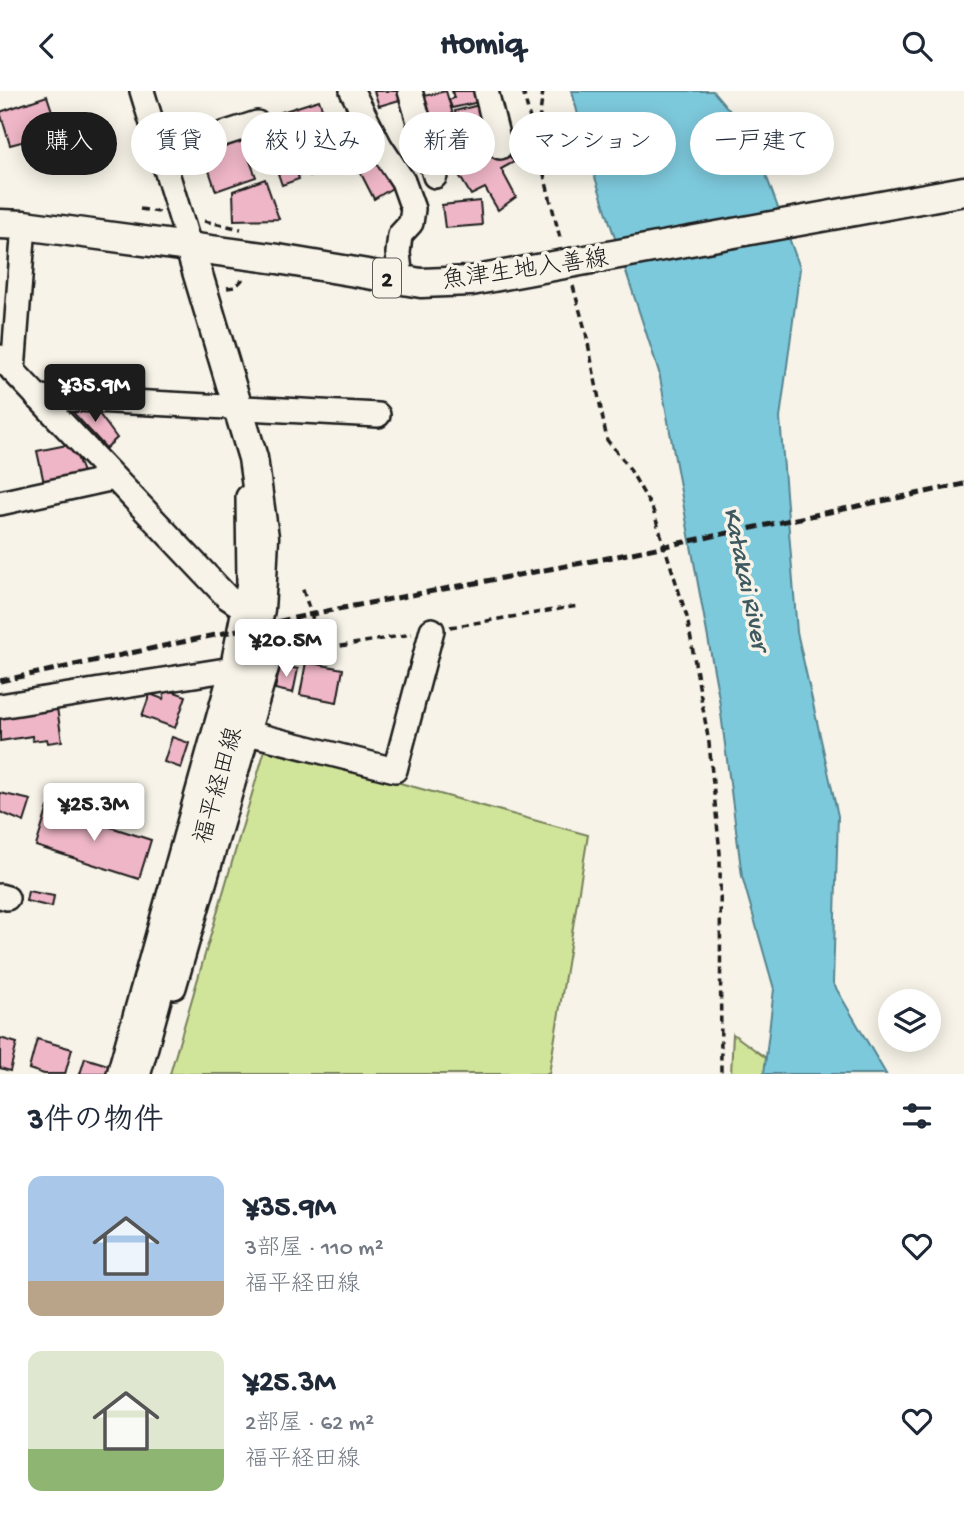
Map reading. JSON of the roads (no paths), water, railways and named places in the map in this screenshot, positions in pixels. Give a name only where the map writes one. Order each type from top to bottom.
[{"type":"main road","name":"魚津生地入善線","points":[[12,225],[278,259],[421,283],[471,281],[964,191]]},
{"type":"main road","name":"福平経田線","points":[[136,1074],[243,696],[260,609],[264,537],[253,458],[190,248]]},
{"type":"street","points":[[142,91],[148,112]]},
{"type":"street","points":[[352,91],[380,146],[403,181],[413,209],[411,223],[400,235],[398,253],[401,280]]},
{"type":"street","points":[[410,91],[435,176]]},
{"type":"street","points":[[486,91],[500,147]]},
{"type":"street","points":[[167,175],[190,248]]},
{"type":"street","points":[[12,225],[7,364],[227,597],[245,609]]},
{"type":"street","points":[[37,397],[378,415]]},
{"type":"street","points":[[0,503],[114,478]]},
{"type":"street","points":[[119,1074],[232,669],[249,584],[248,490]]},
{"type":"street","points":[[248,733],[395,770],[432,631]]},
{"type":"street","points":[[149,1074],[270,659]]},
{"type":"street","points":[[0,706],[232,669]]},
{"type":"water","name":"Katakai River","points":[[572,91],[713,91],[731,112],[690,112],[690,175],[766,175],[800,268],[780,418],[797,632],[838,816],[833,983],[886,1074],[764,1074],[774,989],[742,876],[719,698],[659,372],[594,175],[676,175],[676,112],[577,112]]},
{"type":"railway","points":[[0,681],[327,611],[603,559],[964,484]]}]
